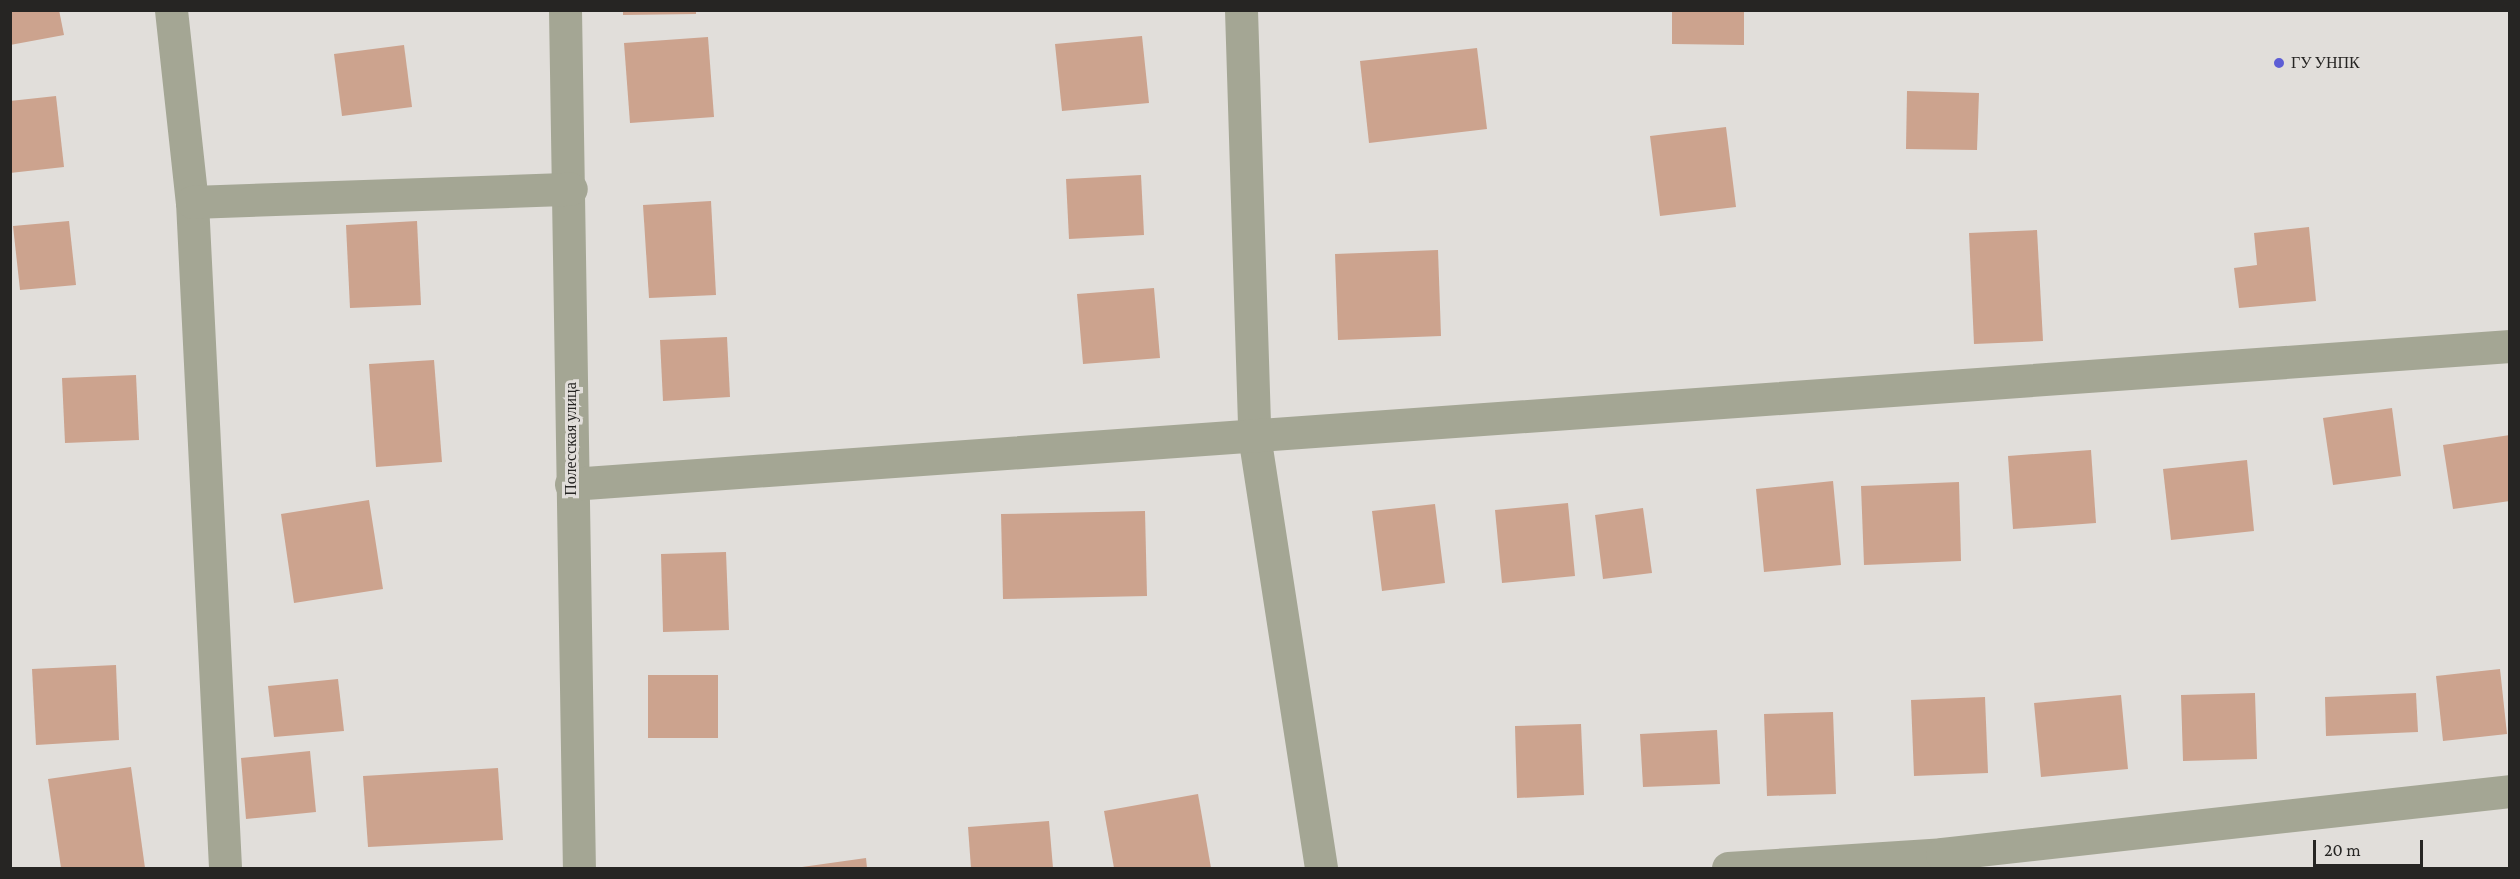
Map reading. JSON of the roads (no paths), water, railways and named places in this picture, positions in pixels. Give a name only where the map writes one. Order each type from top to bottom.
[{"type":"street","points":[[171,10],[192,202],[225,868]]},
{"type":"street","name":"Полесская улица","points":[[565,10],[571,189],[571,484],[579,868]]},
{"type":"street","points":[[1241,10],[1254,435],[1321,868]]},
{"type":"street","points":[[192,202],[571,189]]},
{"type":"street","points":[[571,484],[2510,346]]},
{"type":"street","points":[[1728,868],[1942,854],[2510,791]]},
{"type":"place","name":"ГУ УНПК","points":[[2279,63]]}]
